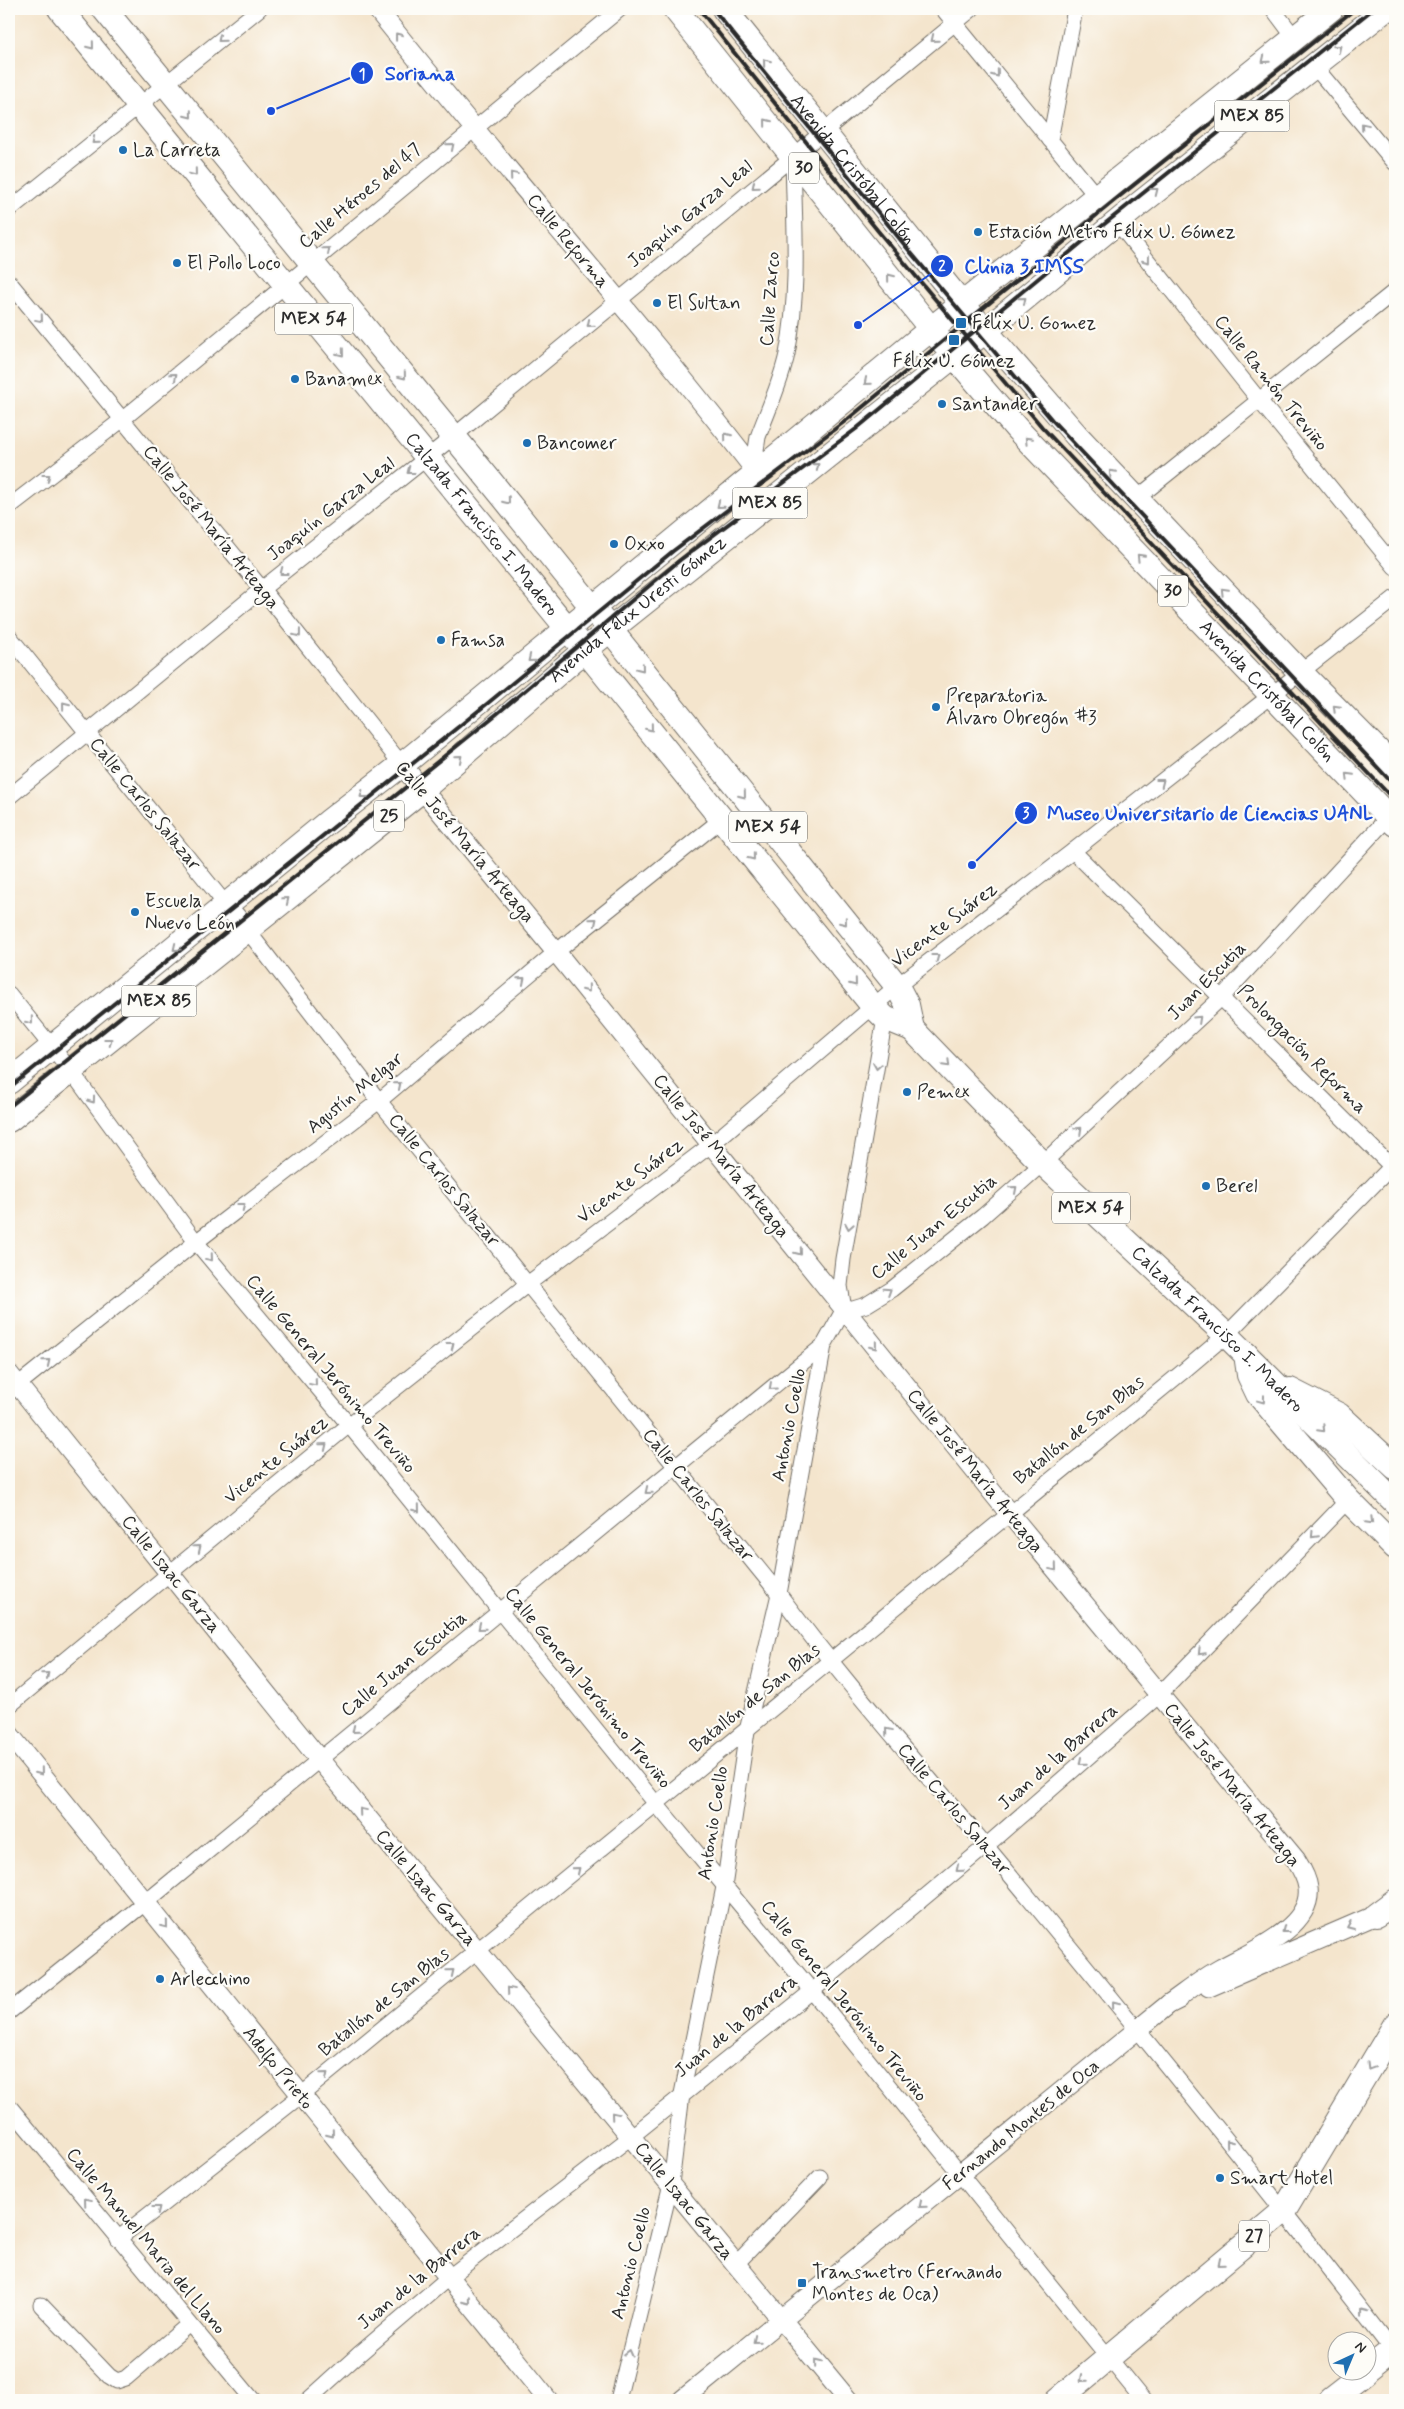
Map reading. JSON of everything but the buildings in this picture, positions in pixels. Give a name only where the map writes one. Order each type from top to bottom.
[{"type":"main road","name":"Calzada Francisco I. Madero","points":[[60,9],[427,458],[569,628],[879,1012],[912,1030],[1043,1163],[1226,1334],[1395,1502]]},
{"type":"main road","name":"Calzada Francisco I. Madero","points":[[104,9],[593,608],[897,986],[907,1005],[912,1030]]},
{"type":"main road","name":"Avenida Cristóbal Colón","points":[[675,9],[954,356],[1024,436],[1271,695],[1393,817]]},
{"type":"main road","name":"Avenida Cristóbal Colón","points":[[724,9],[962,304],[1076,435],[1301,673],[1395,768]]},
{"type":"main road","name":"Avenida Félix Uresti Gómez","points":[[9,1082],[328,822],[402,765],[962,304],[1331,9]]},
{"type":"main road","name":"Avenida Félix Uresti Gómez","points":[[9,1120],[248,931],[422,790],[586,649],[954,356],[1117,222],[1386,9]]},
{"type":"main road","points":[[1246,1354],[1249,1375],[1258,1394],[1348,1500],[1395,1547]]},
{"type":"main road","points":[[1275,1382],[1323,1405],[1339,1415],[1392,1458]]},
{"type":"main road","points":[[1386,1912],[1395,1901]]},
{"type":"main road","name":"27","points":[[1058,2400],[1284,2210],[1395,2025]]},
{"type":"main road","points":[[1376,2363],[1394,2349]]},
{"type":"main road","points":[[1330,2400],[1352,2382]]},
{"type":"street","points":[[9,210],[259,9]]},
{"type":"street","name":"Calle Reforma","points":[[377,9],[473,128],[759,473]]},
{"type":"street","name":"Calle Héroes del 47","points":[[9,507],[123,419],[473,128],[620,9]]},
{"type":"street","points":[[943,9],[1097,197]]},
{"type":"street","name":"Joaquín Garza Leal","points":[[9,796],[262,589],[453,437],[972,9]]},
{"type":"street","points":[[1050,140],[1075,9]]},
{"type":"street","points":[[1273,9],[1294,37]]},
{"type":"street","points":[[1315,67],[1395,163]]},
{"type":"street","name":"Calle Zarco","points":[[759,473],[756,450],[758,437],[786,355],[791,321],[794,269],[793,155]]},
{"type":"street","name":"Calle Ramón Treviño","points":[[1117,222],[1258,400],[1395,567]]},
{"type":"street","name":"Calle José María Arteaga","points":[[9,282],[262,589],[422,790],[712,1144],[1009,1514],[1296,1860],[1304,1873],[1308,1888],[1304,1908],[1287,1931],[1216,1971],[1169,2004]]},
{"type":"street","points":[[1136,499],[1395,291]]},
{"type":"street","name":"Vicente Suárez","points":[[9,1706],[169,1572],[349,1426],[529,1283],[712,1144],[879,1012],[897,986],[1073,852],[1395,598]]},
{"type":"street","name":"Calle Carlos Salazar","points":[[9,636],[248,931],[379,1101],[529,1283],[675,1469],[779,1594],[830,1662],[986,1846],[1284,2210],[1394,2349]]},
{"type":"street","name":"Juan Escutia","points":[[1043,1163],[1222,997],[1393,817]]},
{"type":"street","name":"Agustín Melgar","points":[[12,1384],[379,1101],[556,952],[722,819]]},
{"type":"street","name":"Prolongación Reforma","points":[[1073,852],[1394,1167]]},
{"type":"street","name":"Calle General Jerónimo Treviño","points":[[9,994],[71,1071],[196,1242],[349,1426],[724,1887],[812,1991],[1144,2400]]},
{"type":"street","points":[[844,1308],[840,1286],[843,1259],[879,1012]]},
{"type":"street","name":"Calle Juan Escutia","points":[[844,1308],[853,1309],[866,1304],[892,1289],[983,1216],[1043,1163]]},
{"type":"street","name":"Batallón de San Blas","points":[[118,2239],[300,2096],[657,1805],[1226,1334],[1394,1167]]},
{"type":"street","name":"Antonio Coello","points":[[618,2400],[671,2184],[682,2094],[724,1887],[747,1731],[779,1594],[824,1345],[844,1308]]},
{"type":"street","name":"Calle Juan Escutia","points":[[9,2012],[675,1469],[792,1369],[824,1345]]},
{"type":"street","name":"Calle Isaac Garza","points":[[12,1384],[169,1572],[319,1759],[848,2400]]},
{"type":"street","name":"Juan de la Barrera","points":[[308,2400],[358,2354],[448,2278],[632,2136],[812,1991],[986,1846],[1159,1695],[1348,1500]]},
{"type":"street","name":"Adolfo Prieto","points":[[9,1734],[146,1902],[300,2096],[548,2400]]},
{"type":"street","name":"Fernando Montes de Oca","points":[[682,2400],[1169,2004],[1386,1912]]},
{"type":"street","name":"Calle Manuel Maria del Llano","points":[[9,2106],[253,2400]]},
{"type":"street","points":[[736,2264],[820,2177]]},
{"type":"street","points":[[41,2305],[109,2376],[117,2381],[126,2378],[189,2324]]},
{"type":"railway","points":[[699,9],[878,231],[1042,427],[1395,801]]},
{"type":"railway","points":[[713,9],[912,254],[1052,420],[1395,786]]},
{"type":"railway","points":[[9,1088],[488,703],[673,551],[848,419],[1120,196],[1355,9]]},
{"type":"railway","points":[[9,1107],[498,713],[680,560],[856,429],[1092,234],[1373,9]]},
{"type":"place","name":"Soriana","points":[[271,111]]},
{"type":"place","name":"La Carreta","points":[[123,150]]},
{"type":"place","name":"Estación Metro Félix U. Gómez","points":[[978,232]]},
{"type":"place","name":"El Pollo Loco","points":[[177,263]]},
{"type":"place","name":"El Sultan","points":[[657,303]]},
{"type":"place","name":"Félix U. Gomez","points":[[961,323]]},
{"type":"place","name":"Clinia 3 IMSS","points":[[858,325]]},
{"type":"place","name":"Félix U. Gómez","points":[[954,340]]},
{"type":"place","name":"Banamex","points":[[295,379]]},
{"type":"place","name":"Santander","points":[[942,404]]},
{"type":"place","name":"Bancomer","points":[[527,443]]},
{"type":"place","name":"Oxxo","points":[[614,544]]},
{"type":"place","name":"Famsa","points":[[441,640]]},
{"type":"place","name":"Preparatoria Álvaro Obregón #3","points":[[936,707]]},
{"type":"place","name":"Museo Universitario de Ciencias UANL","points":[[972,865]]},
{"type":"place","name":"Escuela Nuevo León","points":[[135,912]]},
{"type":"place","name":"Pemex","points":[[907,1092]]},
{"type":"place","name":"Berel","points":[[1206,1186]]},
{"type":"place","name":"Arlecchino","points":[[160,1979]]},
{"type":"place","name":"Smart Hotel","points":[[1220,2178]]},
{"type":"place","name":"Transmetro (Fernando Montes de Oca)","points":[[802,2283]]}]
